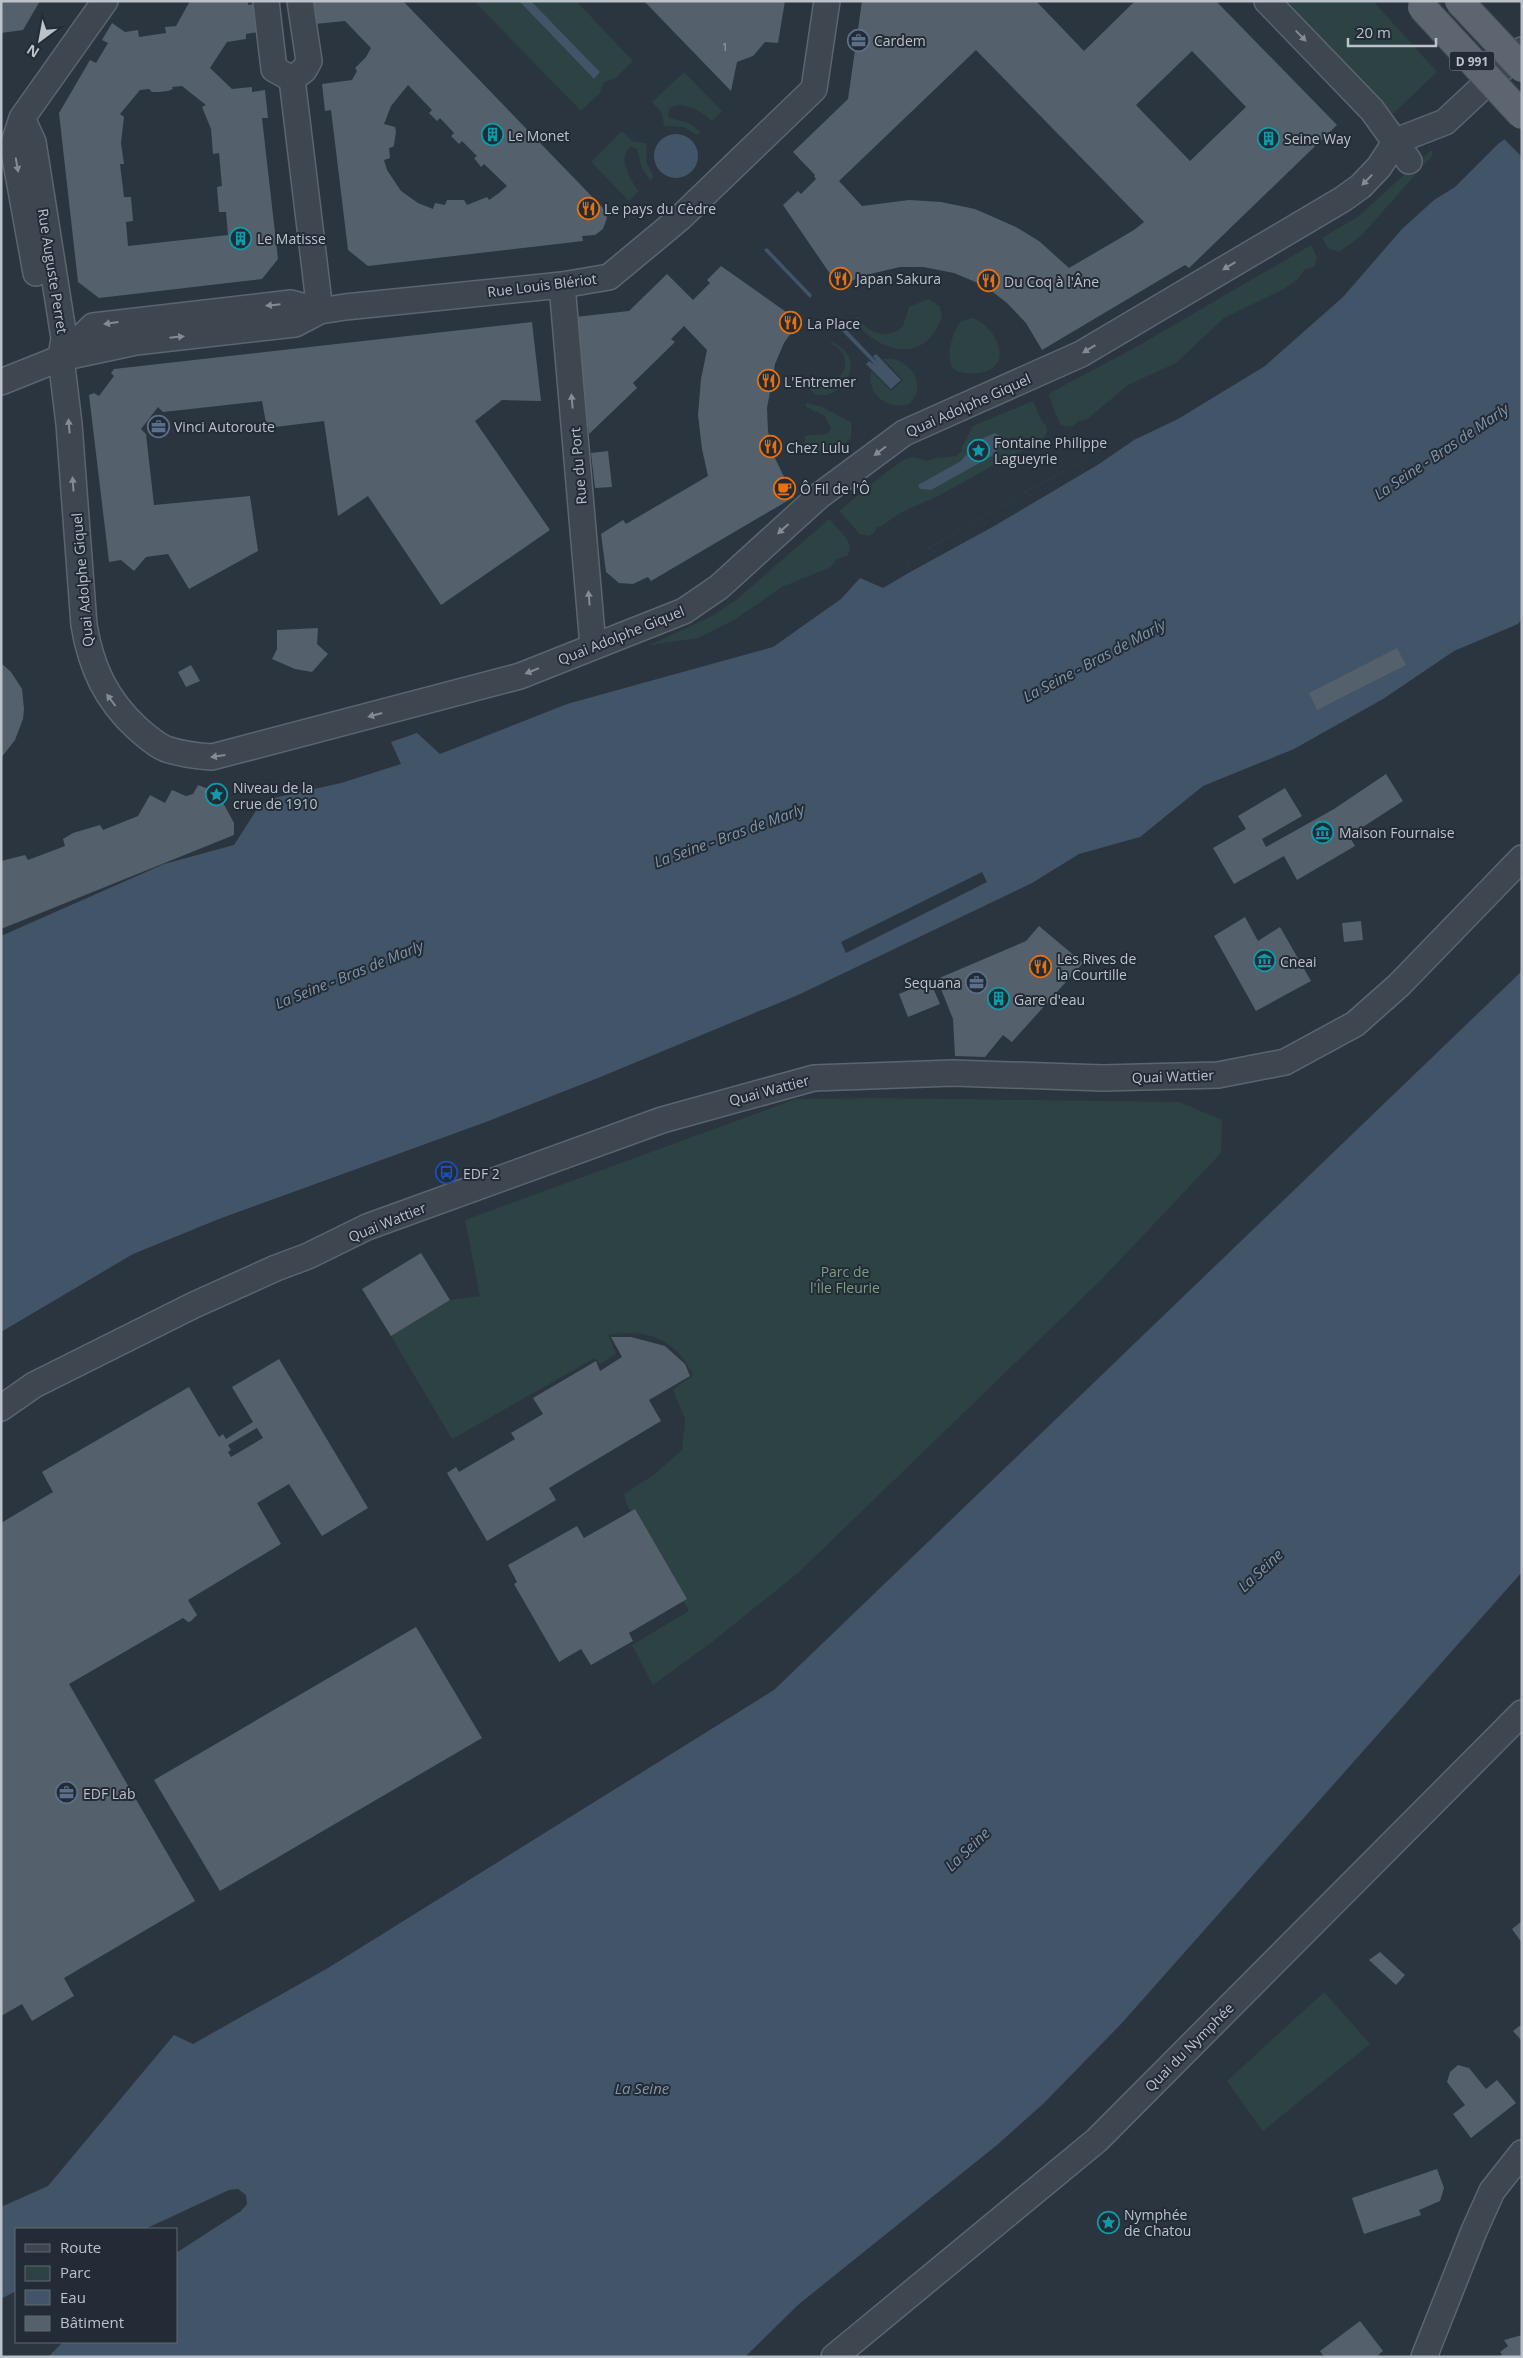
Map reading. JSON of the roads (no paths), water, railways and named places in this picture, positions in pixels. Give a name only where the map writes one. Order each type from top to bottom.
[{"type":"main road","name":"D 991","points":[[1459,1],[1522,68]]},
{"type":"main road","name":"D 991","points":[[1422,7],[1522,115]]},
{"type":"street","points":[[266,1],[274,69],[292,79]]},
{"type":"street","points":[[292,79],[304,70],[309,61],[300,1]]},
{"type":"street","name":"Rue Louis Blériot","points":[[1,401],[32,387],[93,326],[290,303],[320,311],[562,285],[609,277],[680,218],[814,89],[827,1]]},
{"type":"street","points":[[1267,1],[1372,110],[1403,151],[1445,122],[1522,50]]},
{"type":"street","name":"Rue Auguste Perret","points":[[61,358],[46,336],[13,146],[12,116],[102,3]]},
{"type":"street","points":[[292,79],[320,311]]},
{"type":"street","name":"Quai Adolphe Giquel","points":[[61,358],[69,424],[84,625],[89,653],[105,692],[114,704],[146,736],[164,748],[187,755],[212,757],[230,754],[520,676],[684,611],[719,587],[819,496],[904,433],[1081,354],[1343,199],[1367,180],[1379,167],[1403,151]]},
{"type":"street","name":"Rue du Port","points":[[562,285],[593,646]]},
{"type":"street","points":[[1,382],[61,358]]},
{"type":"street","name":"Quai Wattier","points":[[1,1408],[34,1384],[186,1309],[367,1228],[662,1120],[814,1078],[953,1073],[1103,1078],[1218,1074],[1285,1062],[1355,1024],[1392,992],[1522,858]]},
{"type":"street","name":"Quai du Nymphée","points":[[834,2357],[1097,2140],[1522,1713]]},
{"type":"street","points":[[1424,2357],[1474,2231],[1492,2192],[1522,2153]]},
{"type":"water","points":[[519,1],[531,1],[600,72],[594,79]]},
{"type":"water","name":"La Seine - Bras de Marly","points":[[1522,127],[1522,618],[1518,624],[1454,651],[1383,699],[1294,749],[1203,786],[1140,837],[1079,854],[1032,883],[798,995],[598,1078],[486,1122],[219,1219],[133,1254],[1,1332],[1,936],[164,864],[234,845],[259,806],[274,798],[341,783],[401,764],[391,742],[417,733],[440,754],[567,704],[773,647],[841,599],[860,578],[883,588],[912,571],[907,561],[1034,487],[1085,460],[1128,430],[1134,440],[1178,419],[1265,366],[1343,297],[1402,229],[1434,200],[1455,187],[1498,144]]},
{"type":"water","points":[[676,134],[688,138],[694,144],[698,156],[694,168],[688,174],[676,178],[664,174],[658,168],[654,156],[658,144],[664,138]]},
{"type":"water","points":[[767,248],[812,295],[810,298],[764,250]]},
{"type":"water","points":[[841,324],[878,363],[873,356],[876,354],[901,380],[891,389],[866,364],[869,361],[875,365],[838,327]]},
{"type":"water","points":[[995,433],[1000,436],[1003,443],[992,456],[931,490],[920,489],[918,485],[961,461],[979,440]]},
{"type":"water","name":"La Seine","points":[[1522,971],[1522,1572],[1121,2024],[1043,2104],[997,2145],[799,2304],[745,2357],[48,2357],[62,2343],[178,2343],[178,2252],[241,2211],[247,2204],[246,2195],[238,2189],[229,2190],[147,2228],[15,2228],[15,2292],[1,2299],[1,2207],[48,2186],[174,2035],[193,2044],[328,1968],[774,1690]]},
{"type":"place","name":"Cardem","points":[[858,40]]},
{"type":"place","name":"Le Monet","points":[[492,135]]},
{"type":"place","name":"Seine Way","points":[[1268,138]]},
{"type":"place","name":"Le pays du Cèdre","points":[[588,208]]},
{"type":"place","name":"Le Matisse","points":[[241,238]]},
{"type":"place","name":"Japan Sakura","points":[[840,278]]},
{"type":"place","name":"Du Coq à l'Âne","points":[[988,281]]},
{"type":"place","name":"La Place","points":[[791,323]]},
{"type":"place","name":"L'Entremer","points":[[768,381]]},
{"type":"place","name":"Vinci Autoroute","points":[[158,426]]},
{"type":"place","name":"Chez Lulu","points":[[770,447]]},
{"type":"place","name":"Fontaine Philippe Lagueyrie","points":[[978,450]]},
{"type":"place","name":"Ô Fil de l'Ô","points":[[784,488]]},
{"type":"place","name":"Niveau de la crue de 1910","points":[[217,795]]},
{"type":"place","name":"Maison Fournaise","points":[[1323,832]]},
{"type":"place","name":"Cneai","points":[[1264,961]]},
{"type":"place","name":"Les Rives de la Courtille","points":[[1041,966]]},
{"type":"place","name":"Sequana","points":[[977,982]]},
{"type":"place","name":"Gare d'eau","points":[[998,999]]},
{"type":"place","name":"EDF 2","points":[[447,1173]]},
{"type":"place","name":"EDF Lab","points":[[67,1793]]},
{"type":"place","name":"Nymphée de Chatou","points":[[1108,2222]]},
{"type":"park label","name":"Parc de l'Île Fleurie","points":[[845,1279]]}]
